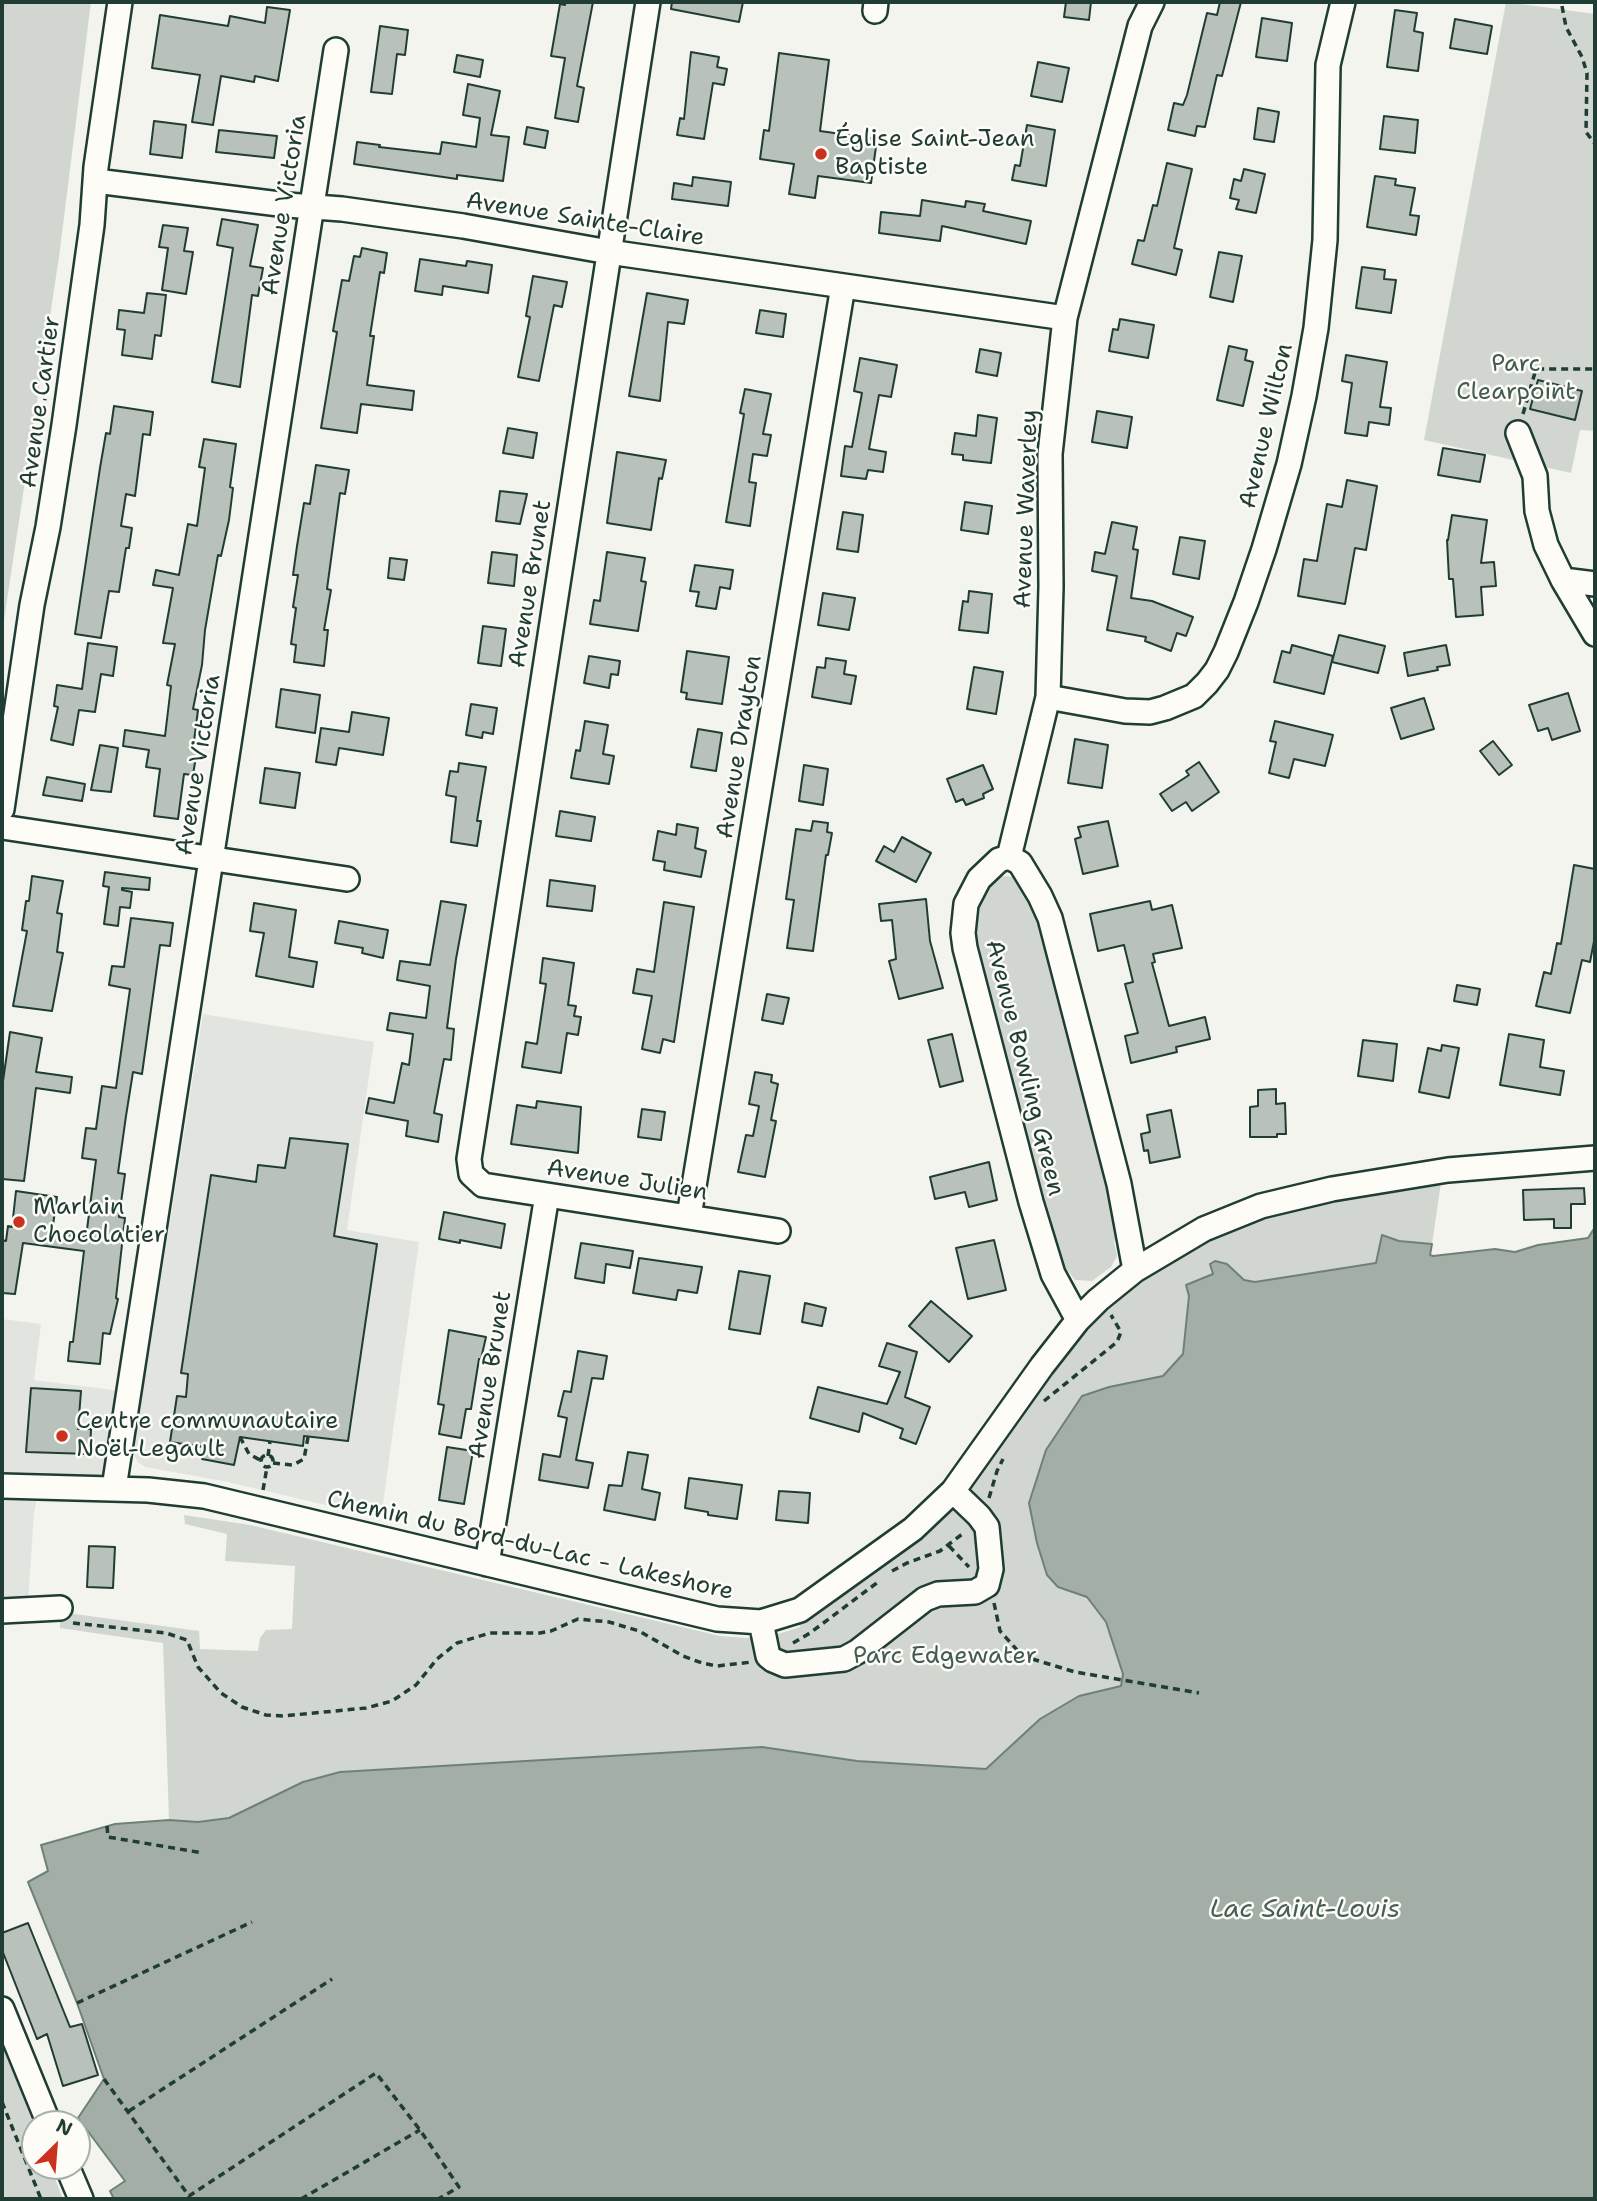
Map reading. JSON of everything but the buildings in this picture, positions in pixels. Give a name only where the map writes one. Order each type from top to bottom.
[{"type":"street","name":"Avenue Cartier","points":[[2,809],[32,605],[48,527],[64,425],[120,2]]},
{"type":"street","name":"Avenue Brunet","points":[[471,1174],[469,1159],[648,2]]},
{"type":"street","name":"Avenue Waverley","points":[[1010,857],[1048,697],[1050,454],[1065,318],[1140,26],[1152,2]]},
{"type":"street","name":"Avenue Wilton","points":[[1048,697],[1125,711],[1150,712],[1194,696],[1217,670],[1226,652],[1264,549],[1289,464],[1304,396],[1325,240],[1328,65],[1343,2]]},
{"type":"street","name":"Avenue Victoria","points":[[114,1488],[336,50]]},
{"type":"street","name":"Avenue Sainte-Claire","points":[[96,181],[342,209],[463,226],[608,252],[1065,318]]},
{"type":"street","name":"Avenue Drayton","points":[[689,1216],[843,286]]},
{"type":"street","points":[[1518,433],[1535,476],[1537,512],[1546,545],[1595,634]]},
{"type":"street","points":[[1563,580],[1595,584]]},
{"type":"street","points":[[2,827],[347,879]]},
{"type":"street","points":[[1010,857],[1020,863],[1029,875],[1050,918],[1119,1184],[1135,1270]]},
{"type":"street","name":"Avenue Bowling Green","points":[[1010,857],[990,866],[971,891],[963,918],[965,948],[1034,1214],[1053,1274],[1078,1320]]},
{"type":"street","name":"Chemin du Bord-du-Lac - Lakeshore","points":[[2,1486],[114,1488],[204,1496],[717,1619],[761,1622],[800,1610],[913,1528],[953,1491],[1078,1320],[1135,1270],[1204,1229],[1261,1206],[1320,1191],[1448,1170],[1595,1158]]},
{"type":"street","name":"Avenue Julien","points":[[471,1174],[483,1185],[779,1231]]},
{"type":"street","name":"Avenue Brunet","points":[[487,1564],[547,1195]]},
{"type":"street","points":[[761,1622],[768,1656],[773,1660],[785,1665],[844,1659],[925,1600],[938,1594],[975,1592],[987,1585],[991,1569],[987,1527],[953,1491]]},
{"type":"street","points":[[2,1612],[60,1608]]},
{"type":"street","points":[[2,2009],[43,2110]]},
{"type":"street","points":[[73,2180],[81,2199]]},
{"type":"path","points":[[1563,6],[1566,27],[1587,73],[1586,132],[1595,144]]},
{"type":"path","points":[[1518,433],[1536,369],[1595,369]]},
{"type":"path","points":[[240,1437],[249,1454],[267,1467],[273,1463],[293,1465],[304,1459],[308,1437]]},
{"type":"path","points":[[261,1461],[268,1456],[270,1441]]},
{"type":"path","points":[[268,1456],[273,1463]]},
{"type":"path","points":[[949,1546],[972,1570]]},
{"type":"path","points":[[992,1597],[1000,1631],[1018,1651],[1052,1666],[1199,1693]]},
{"type":"path","points":[[107,1826],[108,1836],[203,1853]]},
{"type":"path","points":[[77,2003],[252,1922]]},
{"type":"path","points":[[130,2111],[332,1979]]},
{"type":"path","points":[[104,2079],[130,2111],[189,2196],[376,2073],[459,2187],[438,2199]]},
{"type":"path","points":[[2,2102],[41,2199]]},
{"type":"path","points":[[301,2199],[420,2130]]},
{"type":"shaded area","points":[[203,1014],[374,1042],[347,1230],[419,1242],[381,1518],[228,1482],[145,1467],[133,1453]]},
{"type":"shaded area","points":[[2,1319],[41,1324],[34,1380],[129,1392],[114,1488],[40,1483],[34,1513],[28,1603],[2,1605]]},
{"type":"green space","points":[[2,2],[91,2],[59,257],[2,633]]},
{"type":"green space","name":"Parc Clearpoint","points":[[1506,2],[1595,14],[1595,431],[1580,430],[1571,473],[1424,440]]},
{"type":"green space","points":[[997,877],[1018,878],[1040,915],[1104,1160],[1118,1239],[1114,1241],[1117,1256],[1111,1267],[1092,1281],[1075,1280],[1064,1266],[1060,1268],[972,942],[975,908],[990,882]]},
{"type":"green space","name":"Parc Edgewater","points":[[1441,1183],[1432,1244],[1399,1241],[1382,1235],[1377,1263],[1255,1282],[1244,1280],[1227,1264],[1214,1274],[1187,1285],[1189,1296],[1183,1354],[1163,1376],[1109,1387],[1082,1396],[1046,1450],[1029,1503],[1047,1575],[1058,1587],[1087,1597],[1106,1622],[1123,1674],[1121,1686],[1078,1696],[1040,1719],[986,1769],[857,1761],[762,1747],[303,1782],[229,1818],[198,1822],[169,1820],[163,1643],[60,1628],[60,1612],[199,1631],[200,1649],[258,1651],[260,1638],[266,1630],[292,1629],[295,1566],[225,1561],[227,1534],[185,1524],[184,1515],[250,1525],[720,1636],[746,1638],[775,1635],[800,1627],[799,1624],[842,1596],[938,1524],[973,1481],[1020,1411],[1087,1326],[1164,1264],[1219,1235],[1305,1204],[1363,1191]]},
{"type":"green space","points":[[2,2043],[28,2110],[21,2110],[21,2180],[56,2180],[63,2199],[2,2199]]},
{"type":"water","name":"Lac Saint-Louis","points":[[1595,1227],[1595,2199],[114,2199],[110,2191],[125,2181],[91,2135],[91,2110],[83,2110],[104,2079],[77,2003],[28,1882],[48,1871],[41,1845],[115,1824],[169,1820],[198,1822],[229,1818],[303,1782],[340,1772],[762,1747],[857,1761],[986,1769],[1040,1719],[1079,1696],[1121,1686],[1123,1674],[1106,1622],[1087,1597],[1058,1587],[1047,1575],[1029,1503],[1046,1450],[1082,1396],[1109,1387],[1163,1376],[1183,1354],[1189,1296],[1186,1285],[1213,1274],[1210,1264],[1215,1261],[1227,1264],[1244,1280],[1255,1282],[1376,1263],[1382,1235],[1399,1241],[1432,1244],[1430,1255],[1433,1256],[1495,1249],[1515,1252],[1538,1245],[1588,1238]]},
{"type":"place","name":"Église Saint-Jean Baptiste","points":[[821,154]]},
{"type":"place","name":"Marlain Chocolatier","points":[[19,1222]]},
{"type":"place","name":"Centre communautaire Noël-Legault","points":[[62,1436]]}]
